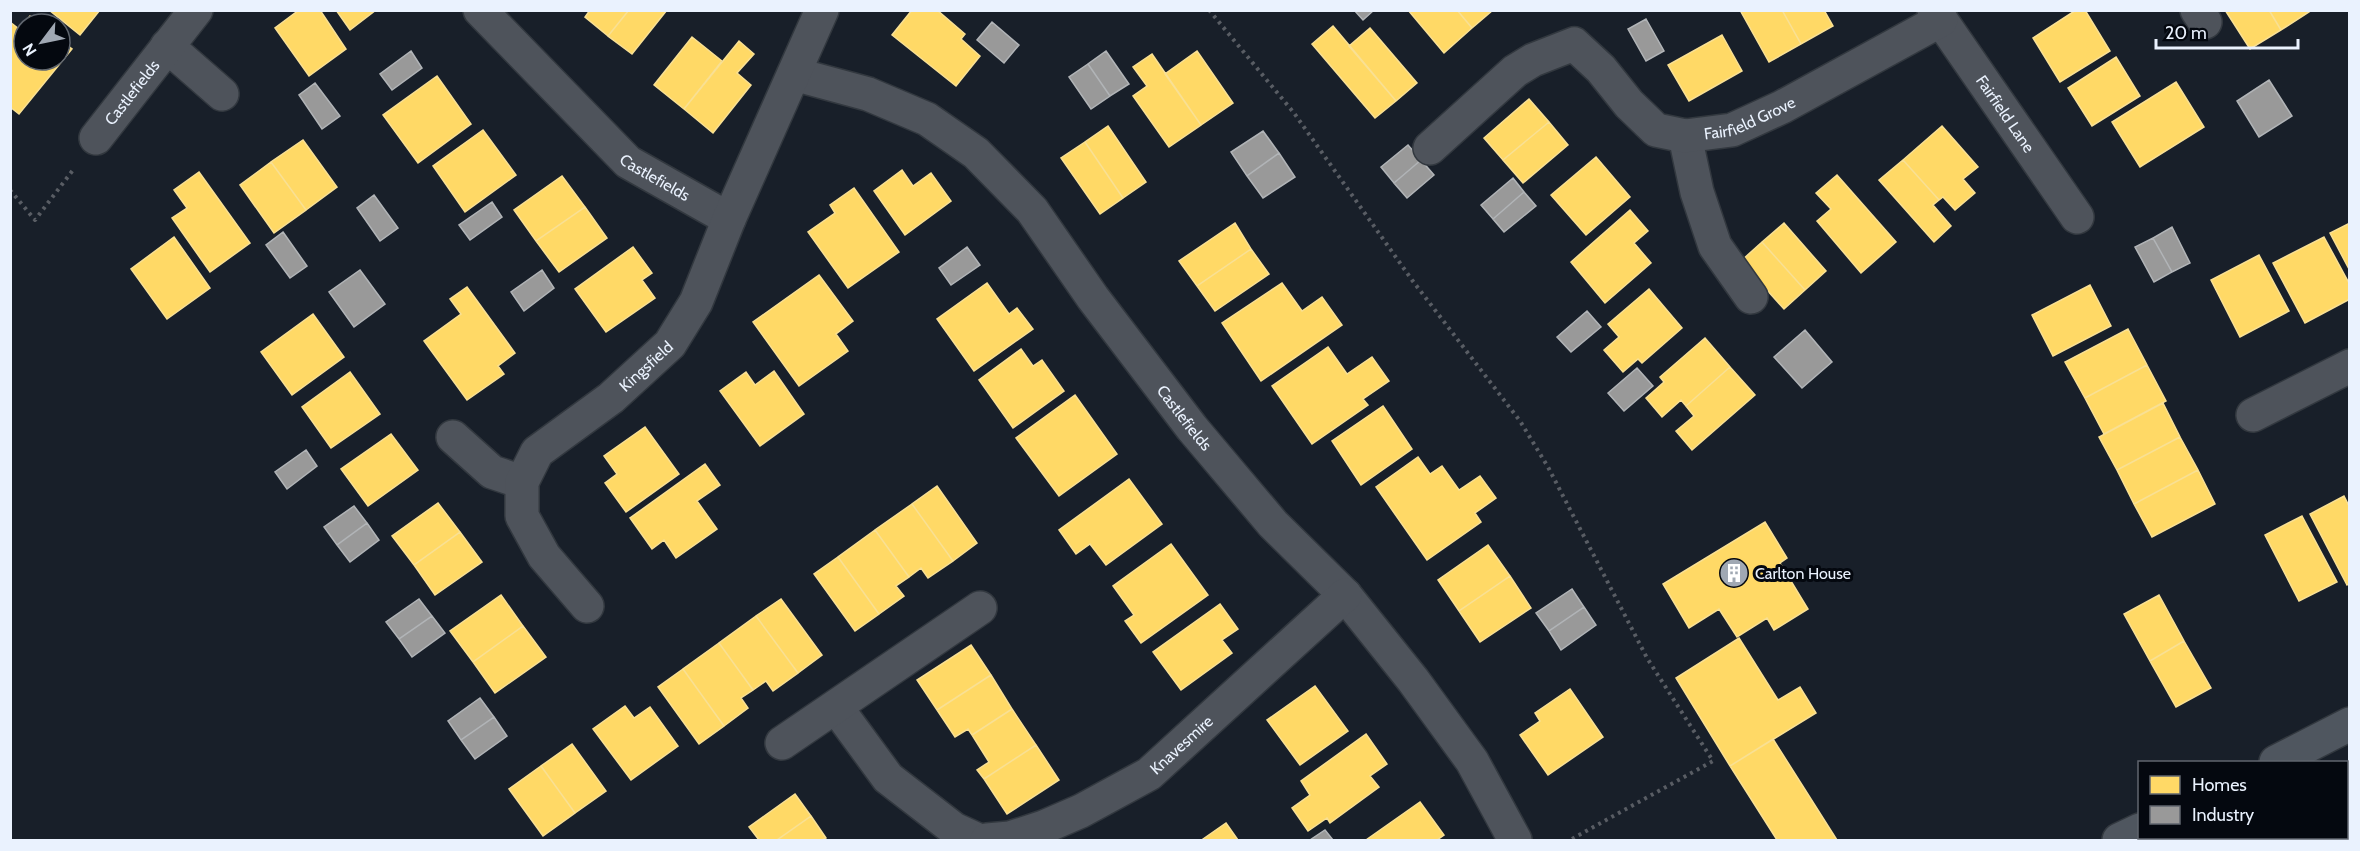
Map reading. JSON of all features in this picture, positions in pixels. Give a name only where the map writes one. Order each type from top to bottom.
[{"type":"main road","points":[[2278,761],[2349,724]]},
{"type":"main road","points":[[2119,840],[2138,830]]},
{"type":"street","name":"Castlefields","points":[[96,138],[166,45],[196,10]]},
{"type":"street","name":"Castlefields","points":[[480,10],[628,162],[729,219]]},
{"type":"street","points":[[729,219],[822,10]]},
{"type":"street","name":"Fairfield Grove","points":[[1430,148],[1515,71],[1533,60],[1574,44],[1601,69],[1629,104],[1656,130],[1685,136],[1732,130],[1752,121],[1938,15]]},
{"type":"street","name":"Fairfield Lane","points":[[1938,15],[2077,217]]},
{"type":"street","name":"Castlefields","points":[[166,45],[222,94]]},
{"type":"street","name":"Castlefields","points":[[794,74],[868,94],[927,119],[976,153],[1032,210],[1093,298],[1192,428],[1273,524],[1345,596],[1413,680],[1472,761],[1515,840]]},
{"type":"street","points":[[1685,136],[1697,192],[1715,246],[1751,297]]},
{"type":"street","name":"Kingsfield","points":[[587,606],[544,556],[522,516],[522,482],[537,452],[611,398],[670,344],[696,302],[729,219]]},
{"type":"street","points":[[2253,415],[2349,366]]},
{"type":"street","points":[[453,436],[492,472],[522,482]]},
{"type":"street","name":"Knavesmire","points":[[987,840],[1010,838],[1081,812],[1149,774],[1345,596]]},
{"type":"street","points":[[782,743],[980,609]]},
{"type":"street","points":[[836,707],[888,778],[954,829],[978,840]]},
{"type":"path","points":[[1209,10],[1294,113],[1412,280],[1520,421],[1548,467],[1647,658],[1713,761],[1570,840]]},
{"type":"path","points":[[10,190],[35,220],[96,138]]},
{"type":"building: Homes","points":[[49,10],[100,10],[80,35],[72,29],[72,12]]},
{"type":"building: Homes","points":[[299,10],[320,10],[346,49],[309,76],[275,28]]},
{"type":"building: Homes","points":[[336,10],[376,10],[350,30]]},
{"type":"building: Homes","points":[[590,10],[629,10],[608,36],[585,17]]},
{"type":"building: Homes","points":[[629,10],[667,10],[632,54],[608,36]]},
{"type":"building: Homes","points":[[912,10],[937,10],[965,34],[961,39],[980,56],[956,86],[892,35]]},
{"type":"building: Homes","points":[[1408,10],[1457,10],[1472,28],[1444,53]]},
{"type":"building: Homes","points":[[1457,10],[1493,10],[1472,28]]},
{"type":"building: Homes","points":[[1740,10],[1782,10],[1801,44],[1769,62]]},
{"type":"building: Homes","points":[[1782,10],[1824,10],[1833,26],[1801,44]]},
{"type":"building: Homes","points":[[2076,10],[2085,10],[2110,51],[2060,82],[2033,38]]},
{"type":"building: Homes","points":[[2225,10],[2269,10],[2281,30],[2250,49]]},
{"type":"building: Homes","points":[[2269,10],[2312,10],[2281,30]]},
{"type":"building: Homes","points":[[10,22],[12,24],[12,72],[53,72],[19,114],[10,107]]},
{"type":"building: Homes","points":[[1333,26],[1396,101],[1375,118],[1312,44]]},
{"type":"building: Homes","points":[[1370,28],[1417,83],[1396,101],[1349,46]]},
{"type":"building: Homes","points":[[1722,35],[1742,71],[1689,101],[1668,65]]},
{"type":"building: Homes","points":[[692,37],[722,61],[684,109],[654,85]]},
{"type":"building: Homes","points":[[739,41],[754,54],[737,73],[751,85],[713,133],[684,109]]},
{"type":"building: Homes","points":[[1197,51],[1233,103],[1201,125],[1165,74]]},
{"type":"building: Homes","points":[[1152,54],[1201,125],[1169,147],[1133,96],[1147,86],[1133,67]]},
{"type":"building: Homes","points":[[2116,57],[2140,96],[2092,126],[2068,88]]},
{"type":"building: Homes","points":[[437,76],[471,124],[418,163],[383,115]]},
{"type":"building: Homes","points":[[2176,82],[2204,127],[2140,167],[2112,122]]},
{"type":"building: Homes","points":[[1529,99],[1549,122],[1503,160],[1484,138]]},
{"type":"building: Homes","points":[[1549,122],[1568,145],[1523,183],[1503,160]]},
{"type":"building: Homes","points":[[1108,126],[1146,182],[1123,198],[1085,142]]},
{"type":"building: Homes","points":[[1942,126],[1978,167],[1963,179],[1975,193],[1955,210],[1943,197],[1939,200],[1903,160]]},
{"type":"building: Homes","points":[[483,130],[516,175],[465,212],[433,166]]},
{"type":"building: Homes","points":[[303,140],[337,187],[306,210],[271,162]]},
{"type":"building: Homes","points":[[1085,142],[1123,198],[1100,214],[1061,158]]},
{"type":"building: Homes","points":[[1596,157],[1630,197],[1586,235],[1551,195]]},
{"type":"building: Homes","points":[[1903,160],[1939,200],[1933,205],[1951,226],[1934,242],[1879,180]]},
{"type":"building: Homes","points":[[271,162],[306,210],[274,233],[240,185]]},
{"type":"building: Homes","points":[[902,170],[913,186],[931,173],[951,201],[905,235],[874,191]]},
{"type":"building: Homes","points":[[199,172],[250,243],[210,272],[172,218],[187,208],[174,190]]},
{"type":"building: Homes","points":[[1837,175],[1896,242],[1861,273],[1817,221],[1831,209],[1816,193]]},
{"type":"building: Homes","points":[[562,176],[585,207],[536,241],[514,210]]},
{"type":"building: Homes","points":[[854,188],[899,252],[848,288],[808,232],[835,213],[830,205]]},
{"type":"building: Homes","points":[[585,207],[607,238],[559,272],[536,241]]},
{"type":"building: Homes","points":[[1630,210],[1648,231],[1634,243],[1651,263],[1605,303],[1571,262]]},
{"type":"building: Homes","points":[[1235,223],[1251,249],[1197,286],[1179,261]]},
{"type":"building: Homes","points":[[1784,223],[1826,271],[1805,290],[1762,242]]},
{"type":"building: Homes","points":[[2350,223],[2350,271],[2330,233]]},
{"type":"building: Homes","points":[[174,237],[210,288],[167,319],[131,269]]},
{"type":"building: Homes","points":[[2324,237],[2350,285],[2350,299],[2305,323],[2273,263]]},
{"type":"building: Homes","points":[[1762,242],[1805,290],[1784,309],[1741,261]]},
{"type":"building: Homes","points":[[633,247],[652,273],[642,280],[655,298],[606,332],[575,289]]},
{"type":"building: Homes","points":[[1251,249],[1269,274],[1215,311],[1197,286]]},
{"type":"building: Homes","points":[[2259,255],[2289,311],[2240,337],[2211,280]]},
{"type":"building: Homes","points":[[819,275],[853,321],[836,334],[848,351],[799,386],[753,322]]},
{"type":"building: Homes","points":[[987,283],[1009,314],[1017,308],[1033,329],[974,371],[937,319]]},
{"type":"building: Homes","points":[[1282,283],[1302,311],[1322,297],[1342,325],[1261,381],[1222,323]]},
{"type":"building: Homes","points":[[2090,285],[2111,326],[2053,356],[2032,315]]},
{"type":"building: Homes","points":[[467,287],[515,353],[498,366],[504,374],[467,400],[424,341],[461,314],[450,299]]},
{"type":"building: Homes","points":[[1649,289],[1682,328],[1642,363],[1638,359],[1623,372],[1604,350],[1619,337],[1608,324]]},
{"type":"building: Homes","points":[[313,314],[344,357],[292,395],[261,352]]},
{"type":"building: Homes","points":[[2128,329],[2147,365],[2085,398],[2065,362]]},
{"type":"building: Homes","points":[[1705,338],[1730,367],[1686,406],[1681,400],[1662,417],[1646,398],[1664,382],[1660,377]]},
{"type":"building: Homes","points":[[1328,347],[1347,374],[1372,357],[1389,381],[1363,399],[1368,405],[1312,444],[1272,386]]},
{"type":"building: Homes","points":[[1021,349],[1033,366],[1042,360],[1064,391],[1013,428],[979,380]]},
{"type":"building: Homes","points":[[2147,365],[2166,401],[2104,434],[2085,398]]},
{"type":"building: Homes","points":[[1730,367],[1755,395],[1692,450],[1676,431],[1694,416],[1686,406]]},
{"type":"building: Homes","points":[[774,371],[804,414],[760,446],[720,391],[746,372],[755,385]]},
{"type":"building: Homes","points":[[350,372],[380,414],[331,448],[302,407]]},
{"type":"building: Homes","points":[[1075,395],[1117,454],[1059,496],[1016,438]]},
{"type":"building: Homes","points":[[2163,403],[2180,437],[2117,470],[2099,437]]},
{"type":"building: Homes","points":[[1383,406],[1412,449],[1361,485],[1332,441]]},
{"type":"building: Homes","points":[[645,427],[679,474],[626,512],[605,483],[617,474],[604,456]]},
{"type":"building: Homes","points":[[391,434],[418,470],[368,506],[341,469]]},
{"type":"building: Homes","points":[[2180,437],[2198,470],[2134,504],[2117,470]]},
{"type":"building: Homes","points":[[1418,457],[1430,474],[1442,466],[1459,490],[1480,476],[1496,498],[1475,513],[1481,522],[1427,560],[1376,487]]},
{"type":"building: Homes","points":[[705,464],[720,485],[697,501],[717,529],[676,558],[664,540],[652,549],[630,518]]},
{"type":"building: Homes","points":[[2198,470],[2215,504],[2152,537],[2134,504]]},
{"type":"building: Homes","points":[[1129,479],[1162,524],[1106,565],[1090,544],[1076,554],[1059,530]]},
{"type":"building: Homes","points":[[937,486],[977,543],[953,561],[912,504]]},
{"type":"building: Homes","points":[[2344,496],[2350,508],[2350,583],[2347,585],[2310,514]]},
{"type":"building: Homes","points":[[438,503],[460,532],[414,565],[392,536]]},
{"type":"building: Homes","points":[[912,504],[953,561],[928,578],[921,568],[909,577],[875,530]]},
{"type":"building: Homes","points":[[2302,516],[2337,582],[2299,601],[2265,535]]},
{"type":"building: Homes","name":"Carlton House","points":[[1765,522],[1787,558],[1780,563],[1808,609],[1774,630],[1767,618],[1737,637],[1719,609],[1689,628],[1663,584]]},
{"type":"building: Homes","points":[[875,530],[909,577],[896,586],[904,596],[879,614],[838,557]]},
{"type":"building: Homes","points":[[460,532],[482,562],[435,595],[414,565]]},
{"type":"building: Homes","points":[[1171,544],[1208,595],[1141,643],[1125,621],[1134,615],[1113,586]]},
{"type":"building: Homes","points":[[1488,545],[1510,576],[1459,611],[1438,580]]},
{"type":"building: Homes","points":[[838,557],[879,614],[855,631],[814,574]]},
{"type":"building: Homes","points":[[1510,576],[1531,608],[1480,642],[1459,611]]},
{"type":"building: Homes","points":[[501,595],[523,626],[473,662],[450,631]]},
{"type":"building: Homes","points":[[2159,595],[2184,641],[2150,661],[2124,614]]},
{"type":"building: Homes","points":[[781,599],[822,655],[798,673],[756,616]]},
{"type":"building: Homes","points":[[1220,604],[1238,629],[1222,640],[1232,653],[1181,690],[1153,652]]},
{"type":"building: Homes","points":[[756,616],[798,673],[773,691],[766,681],[753,690],[719,643]]},
{"type":"building: Homes","points":[[523,626],[546,657],[495,693],[473,662]]},
{"type":"building: Homes","points":[[1739,638],[1778,700],[1800,687],[1816,713],[1730,766],[1676,678]]},
{"type":"building: Homes","points":[[2184,641],[2211,688],[2176,707],[2150,661]]},
{"type":"building: Homes","points":[[719,643],[753,690],[741,698],[748,708],[724,726],[683,669]]},
{"type":"building: Homes","points":[[971,645],[991,675],[937,710],[917,680]]},
{"type":"building: Homes","points":[[683,669],[724,726],[699,744],[658,687]]},
{"type":"building: Homes","points":[[991,675],[1012,709],[972,735],[968,729],[955,737],[937,710]]},
{"type":"building: Homes","points":[[1315,686],[1348,731],[1300,765],[1267,720]]},
{"type":"building: Homes","points":[[1570,689],[1603,737],[1548,775],[1520,735],[1540,721],[1535,713]]},
{"type":"building: Homes","points":[[625,706],[634,718],[650,707],[678,746],[631,780],[593,729]]},
{"type":"building: Homes","points":[[1012,709],[1036,745],[984,779],[977,770],[989,762],[972,735]]},
{"type":"building: Homes","points":[[1366,734],[1387,764],[1370,776],[1379,787],[1330,823],[1327,818],[1308,831],[1292,808],[1310,795],[1301,781]]},
{"type":"building: Homes","points":[[1773,739],[1837,840],[1777,840],[1730,766]]},
{"type":"building: Homes","points":[[572,744],[606,791],[575,813],[541,766]]},
{"type":"building: Homes","points":[[1036,745],[1059,780],[1007,814],[984,779]]},
{"type":"building: Homes","points":[[541,766],[575,813],[543,836],[509,789]]},
{"type":"building: Homes","points":[[795,794],[811,816],[777,840],[759,840],[749,827]]},
{"type":"building: Homes","points":[[1420,802],[1444,835],[1437,840],[1366,840]]},
{"type":"building: Homes","points":[[811,816],[826,838],[822,840],[777,840]]},
{"type":"building: Homes","points":[[1226,823],[1238,840],[1203,839]]},
{"type":"building: Industry","points":[[1354,10],[1374,10],[1363,20]]},
{"type":"building: Industry","points":[[1646,19],[1664,51],[1646,61],[1628,29]]},
{"type":"building: Industry","points":[[992,22],[1019,45],[1004,63],[977,40]]},
{"type":"building: Industry","points":[[411,51],[422,68],[392,90],[380,74]]},
{"type":"building: Industry","points":[[1106,51],[1129,84],[1110,96],[1088,64]]},
{"type":"building: Industry","points":[[1088,64],[1110,96],[1091,109],[1069,77]]},
{"type":"building: Industry","points":[[2269,80],[2292,116],[2259,137],[2237,101]]},
{"type":"building: Industry","points":[[315,83],[340,116],[322,129],[299,95]]},
{"type":"building: Industry","points":[[1263,131],[1279,153],[1247,176],[1231,152]]},
{"type":"building: Industry","points":[[1408,145],[1421,160],[1394,183],[1381,167]]},
{"type":"building: Industry","points":[[1279,153],[1295,177],[1263,198],[1247,176]]},
{"type":"building: Industry","points":[[1421,160],[1434,175],[1407,198],[1394,183]]},
{"type":"building: Industry","points":[[1513,178],[1524,192],[1493,219],[1481,205]]},
{"type":"building: Industry","points":[[1524,192],[1536,206],[1504,232],[1493,219]]},
{"type":"building: Industry","points":[[374,195],[398,228],[380,241],[357,208]]},
{"type":"building: Industry","points":[[492,202],[502,217],[470,240],[459,225]]},
{"type":"building: Industry","points":[[2172,227],[2190,263],[2172,272],[2153,238]]},
{"type":"building: Industry","points":[[283,232],[307,266],[290,278],[266,245]]},
{"type":"building: Industry","points":[[2153,238],[2172,272],[2154,282],[2135,247]]},
{"type":"building: Industry","points":[[967,247],[980,265],[951,285],[939,268]]},
{"type":"building: Industry","points":[[360,270],[385,304],[354,327],[329,292]]},
{"type":"building: Industry","points":[[542,270],[554,288],[524,311],[511,292]]},
{"type":"building: Industry","points":[[1587,311],[1601,327],[1571,352],[1557,337]]},
{"type":"building: Industry","points":[[1805,330],[1832,362],[1802,388],[1774,357]]},
{"type":"building: Industry","points":[[1637,368],[1653,386],[1624,411],[1608,393]]},
{"type":"building: Industry","points":[[306,450],[317,466],[287,489],[275,472]]},
{"type":"building: Industry","points":[[354,506],[367,523],[337,545],[324,527]]},
{"type":"building: Industry","points":[[367,523],[379,540],[350,562],[337,545]]},
{"type":"building: Industry","points":[[1572,589],[1584,607],[1549,631],[1536,613]]},
{"type":"building: Industry","points":[[419,599],[432,616],[399,639],[386,622]]},
{"type":"building: Industry","points":[[1584,607],[1596,625],[1561,650],[1549,631]]},
{"type":"building: Industry","points":[[432,616],[445,633],[412,657],[399,639]]},
{"type":"building: Industry","points":[[480,698],[494,717],[461,740],[448,721]]},
{"type":"building: Industry","points":[[494,717],[507,736],[475,759],[461,740]]},
{"type":"building: Industry","points":[[1325,830],[1333,840],[1310,840]]},
{"type":"place","name":"Carlton House","points":[[1734,573]]}]
